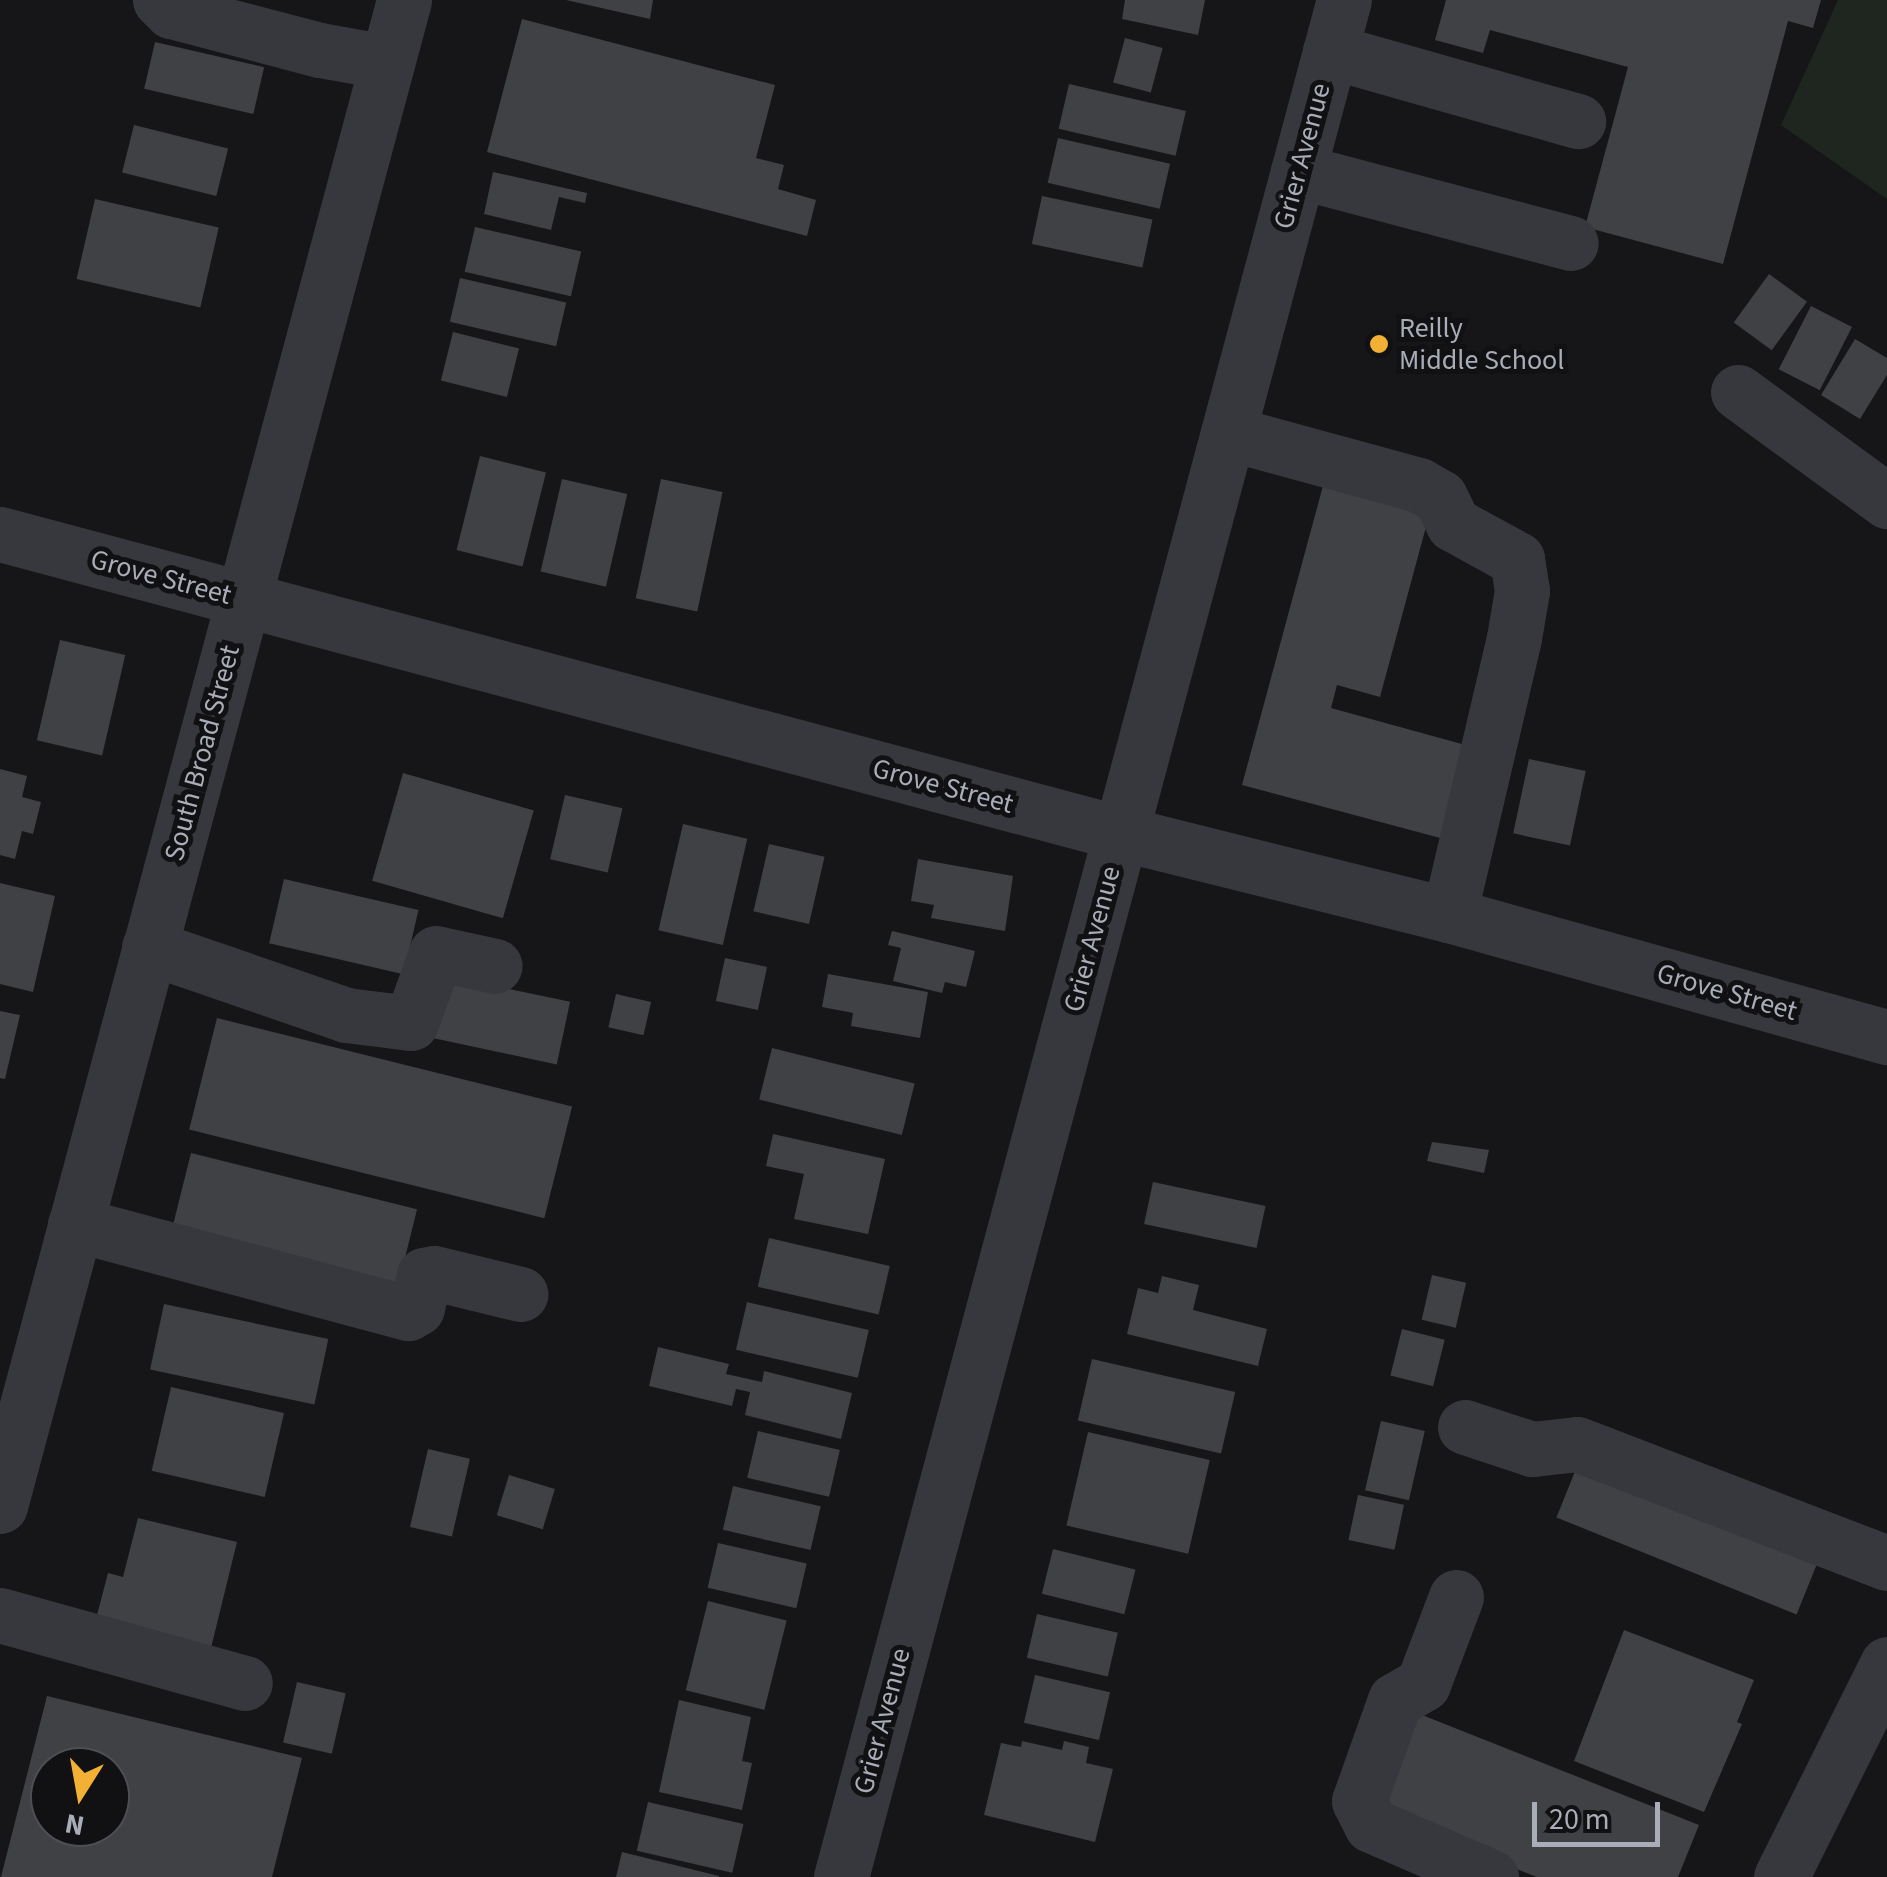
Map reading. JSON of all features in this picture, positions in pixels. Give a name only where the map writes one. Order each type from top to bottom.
[{"type":"street","points":[[160,0],[171,12],[320,50],[387,62]]},
{"type":"street","name":"South Broad Street","points":[[0,1506],[404,0]]},
{"type":"street","points":[[1337,25],[1578,120]]},
{"type":"street","name":"Grier Avenue","points":[[840,1877],[1337,25]]},
{"type":"street","points":[[1298,171],[1570,243]]},
{"type":"street","points":[[1738,392],[1887,502]]},
{"type":"street","points":[[1228,433],[1419,485],[1440,498],[1453,524],[1481,543],[1517,558],[1522,590],[1514,638],[1450,915]]},
{"type":"street","name":"Grove Street","points":[[0,534],[1120,834],[1450,915],[1887,1036]]},
{"type":"street","points":[[148,948],[346,1014],[411,1023],[436,954],[495,966]]},
{"type":"street","points":[[75,1224],[408,1313],[417,1308],[424,1275],[434,1272],[520,1294]]},
{"type":"street","points":[[1465,1427],[1532,1448],[1576,1444],[1887,1563]]},
{"type":"street","points":[[1456,1598],[1424,1684],[1395,1700],[1359,1802],[1371,1825],[1491,1877]]},
{"type":"street","points":[[0,1615],[245,1683]]},
{"type":"street","points":[[1781,1877],[1887,1664]]},
{"type":"shaded area","points":[[1838,0],[1887,0],[1887,199],[1781,125]]},
{"type":"building","points":[[566,0],[653,0],[650,19]]},
{"type":"building","points":[[1125,0],[1205,0],[1198,35],[1122,19]]},
{"type":"building","points":[[1446,0],[1821,0],[1813,28],[1788,21],[1723,264],[1585,227],[1628,67],[1490,30],[1483,53],[1435,40]]},
{"type":"building","points":[[522,19],[775,85],[756,158],[784,165],[778,189],[816,200],[807,236],[487,152]]},
{"type":"building","points":[[1125,38],[1163,48],[1151,93],[1113,82]]},
{"type":"building","points":[[155,42],[264,67],[253,114],[144,89]]},
{"type":"building","points":[[1069,84],[1186,111],[1176,156],[1059,129]]},
{"type":"building","points":[[134,125],[228,148],[216,196],[122,173]]},
{"type":"building","points":[[1058,138],[1170,164],[1160,209],[1048,183]]},
{"type":"building","points":[[493,172],[587,193],[585,203],[559,197],[551,230],[484,214]]},
{"type":"building","points":[[1042,196],[1153,219],[1142,267],[1032,244]]},
{"type":"building","points":[[95,199],[219,228],[200,307],[77,279]]},
{"type":"building","points":[[475,227],[581,252],[571,296],[465,272]]},
{"type":"building","points":[[1769,274],[1807,302],[1772,350],[1734,323]]},
{"type":"building","points":[[460,278],[566,303],[556,346],[450,322]]},
{"type":"building","points":[[1811,306],[1852,327],[1820,390],[1779,369]]},
{"type":"building","points":[[453,332],[519,348],[507,397],[441,381]]},
{"type":"building","points":[[1855,339],[1887,358],[1887,375],[1860,419],[1821,395]]},
{"type":"building","points":[[480,456],[546,472],[523,567],[457,550]]},
{"type":"building","points":[[1327,471],[1433,501],[1380,697],[1337,685],[1331,708],[1469,746],[1444,839],[1242,785]]},
{"type":"building","points":[[562,479],[627,494],[606,587],[541,572]]},
{"type":"building","points":[[661,479],[723,492],[697,611],[636,598]]},
{"type":"building","points":[[60,640],[125,655],[102,755],[37,740]]},
{"type":"building","points":[[1529,759],[1586,771],[1570,845],[1513,833]]},
{"type":"building","points":[[0,769],[27,776],[22,797],[41,802],[33,834],[22,831],[15,859],[0,855]]},
{"type":"building","points":[[403,773],[534,810],[503,918],[372,881]]},
{"type":"building","points":[[565,795],[622,808],[608,873],[550,859]]},
{"type":"building","points":[[683,824],[747,839],[723,945],[658,930]]},
{"type":"building","points":[[769,844],[825,857],[809,924],[753,911]]},
{"type":"building","points":[[918,859],[1013,876],[1005,931],[931,918],[934,905],[911,901]]},
{"type":"building","points":[[284,879],[418,910],[404,974],[269,943]]},
{"type":"building","points":[[0,883],[55,896],[33,992],[0,984]]},
{"type":"building","points":[[892,931],[975,951],[966,987],[945,982],[942,993],[893,981],[901,948],[888,945]]},
{"type":"building","points":[[725,958],[767,967],[758,1010],[716,1001]]},
{"type":"building","points":[[439,974],[570,1002],[557,1064],[426,1037]]},
{"type":"building","points":[[828,974],[928,992],[920,1038],[851,1026],[853,1013],[822,1007]]},
{"type":"building","points":[[616,994],[651,1002],[643,1035],[608,1027]]},
{"type":"building","points":[[0,1011],[20,1015],[5,1079],[0,1078]]},
{"type":"building","points":[[217,1018],[572,1107],[544,1218],[189,1130]]},
{"type":"building","points":[[772,1048],[915,1084],[902,1135],[759,1099]]},
{"type":"building","points":[[773,1134],[885,1159],[868,1234],[794,1219],[804,1174],[766,1166]]},
{"type":"building","points":[[1432,1142],[1489,1150],[1484,1173],[1427,1161]]},
{"type":"building","points":[[191,1153],[417,1209],[393,1304],[167,1248]]},
{"type":"building","points":[[1153,1182],[1265,1206],[1257,1248],[1144,1224]]},
{"type":"building","points":[[769,1238],[890,1266],[879,1315],[758,1287]]},
{"type":"building","points":[[1432,1275],[1466,1283],[1456,1328],[1422,1320]]},
{"type":"building","points":[[1162,1276],[1199,1285],[1193,1310],[1267,1329],[1258,1366],[1127,1334],[1138,1288],[1158,1293]]},
{"type":"building","points":[[747,1302],[869,1330],[858,1378],[736,1350]]},
{"type":"building","points":[[164,1304],[328,1339],[314,1404],[150,1370]]},
{"type":"building","points":[[1402,1329],[1445,1340],[1433,1386],[1390,1376]]},
{"type":"building","points":[[658,1347],[729,1364],[726,1374],[762,1382],[764,1371],[852,1393],[841,1439],[745,1415],[750,1392],[736,1389],[732,1406],[649,1386]]},
{"type":"building","points":[[1092,1359],[1235,1392],[1221,1453],[1078,1420]]},
{"type":"building","points":[[171,1387],[284,1413],[265,1497],[152,1471]]},
{"type":"building","points":[[1381,1421],[1425,1431],[1409,1500],[1365,1490]]},
{"type":"building","points":[[758,1431],[840,1450],[829,1497],[747,1478]]},
{"type":"building","points":[[1088,1432],[1210,1460],[1188,1554],[1066,1526]]},
{"type":"building","points":[[428,1449],[470,1459],[452,1537],[410,1527]]},
{"type":"building","points":[[1580,1459],[1820,1556],[1797,1614],[1556,1517]]},
{"type":"building","points":[[509,1475],[555,1489],[543,1529],[497,1515]]},
{"type":"building","points":[[733,1486],[821,1506],[811,1550],[723,1530]]},
{"type":"building","points":[[1358,1495],[1404,1505],[1394,1550],[1348,1540]]},
{"type":"building","points":[[138,1518],[237,1542],[211,1648],[96,1619],[108,1573],[123,1577]]},
{"type":"building","points":[[718,1543],[807,1563],[796,1608],[708,1588]]},
{"type":"building","points":[[1053,1549],[1135,1570],[1124,1614],[1042,1594]]},
{"type":"building","points":[[708,1601],[787,1621],[764,1710],[686,1690]]},
{"type":"building","points":[[1037,1614],[1118,1633],[1108,1677],[1027,1658]]},
{"type":"building","points":[[1624,1630],[1754,1680],[1737,1722],[1742,1724],[1704,1812],[1574,1761]]},
{"type":"building","points":[[1035,1675],[1110,1692],[1099,1740],[1024,1723]]},
{"type":"building","points":[[297,1682],[346,1693],[332,1754],[283,1742]]},
{"type":"building","points":[[47,1696],[302,1758],[272,1877],[1,1877],[30,1763],[30,1847],[130,1847],[130,1747],[34,1747]]},
{"type":"building","points":[[679,1700],[751,1717],[742,1761],[752,1763],[742,1810],[659,1792]]},
{"type":"building","points":[[1412,1711],[1699,1825],[1678,1877],[1537,1877],[1372,1812]]},
{"type":"building","points":[[1022,1741],[1062,1750],[1064,1741],[1089,1747],[1086,1763],[1113,1769],[1095,1842],[984,1815],[1001,1743],[1021,1747]]},
{"type":"building","points":[[648,1802],[743,1824],[732,1873],[637,1851]]},
{"type":"building","points":[[622,1852],[719,1876],[719,1877],[616,1877]]},
{"type":"place","name":"Reilly Middle School","points":[[1379,344]]}]
